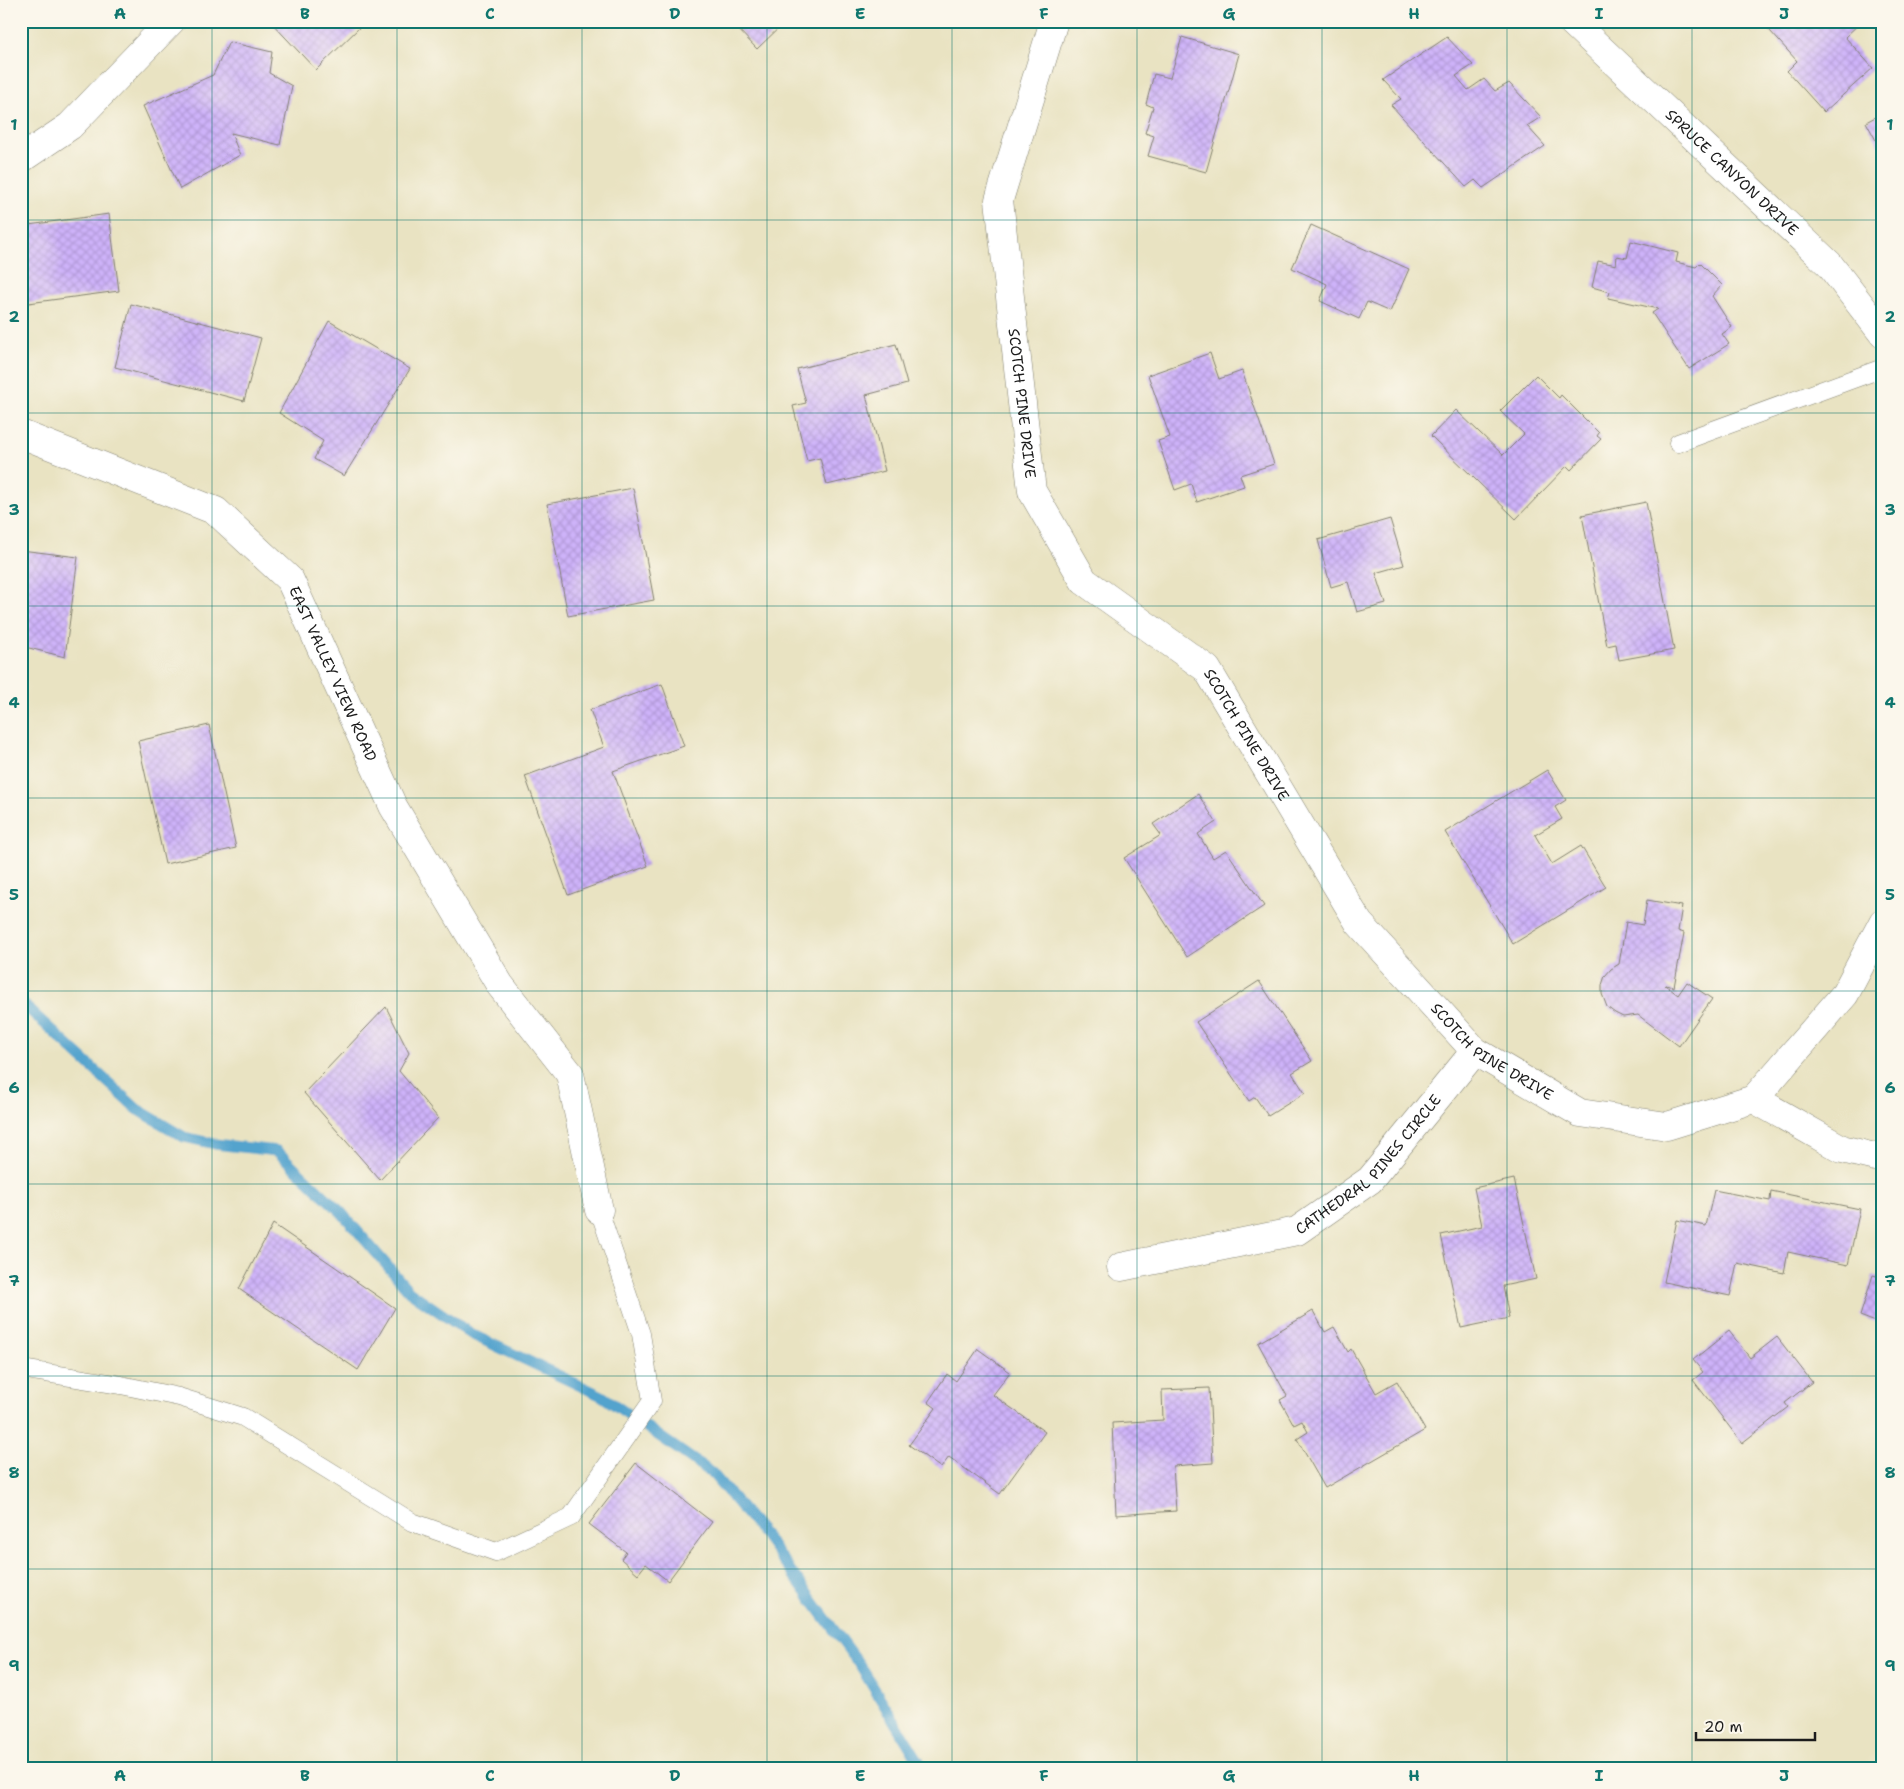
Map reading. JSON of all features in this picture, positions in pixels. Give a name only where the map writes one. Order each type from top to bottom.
[{"type":"street","points":[[21,159],[70,126],[171,21]]},
{"type":"street","name":"SCOTCH PINE DRIVE","points":[[1054,21],[999,200],[1032,491],[1084,581],[1207,669],[1359,923],[1475,1051],[1580,1114],[1667,1126],[1754,1099]]},
{"type":"street","name":"SPRUCE CANYON DRIVE","points":[[1570,21],[1828,264],[1883,334]]},
{"type":"street","name":"EAST VALLEY VIEW ROAD","points":[[21,434],[216,511],[290,580],[393,806],[500,985],[570,1074],[600,1210]]},
{"type":"street","points":[[1883,922],[1845,994],[1754,1099],[1842,1149],[1883,1160]]},
{"type":"street","name":"CATHEDRAL PINES CIRCLE","points":[[1121,1267],[1297,1231],[1370,1180],[1475,1051]]},
{"type":"lane","points":[[1678,443],[1883,368]]},
{"type":"lane","points":[[21,1369],[121,1385],[179,1397],[243,1417],[412,1522],[496,1552],[572,1517],[652,1401],[641,1334],[600,1210]]},
{"type":"building","points":[[270,21],[366,21],[316,70]]},
{"type":"building","points":[[740,21],[786,21],[757,49],[735,26]]},
{"type":"building","points":[[1761,21],[1859,21],[1860,23],[1845,37],[1873,68],[1824,112],[1787,71],[1797,61]]},
{"type":"building","points":[[1182,37],[1239,54],[1206,172],[1148,156],[1154,136],[1145,133],[1153,107],[1146,104],[1154,74],[1170,78]]},
{"type":"building","points":[[1447,37],[1473,65],[1456,76],[1468,90],[1484,79],[1495,91],[1509,83],[1541,117],[1527,126],[1545,146],[1483,188],[1475,180],[1466,187],[1391,105],[1401,99],[1383,80]]},
{"type":"building","points":[[229,42],[272,52],[269,73],[292,86],[280,145],[231,133],[240,155],[180,189],[143,106],[213,75]]},
{"type":"building","points":[[1883,113],[1883,153],[1866,122]]},
{"type":"building","points":[[109,214],[119,291],[21,304],[21,226]]},
{"type":"building","points":[[1311,225],[1409,269],[1390,312],[1367,302],[1359,319],[1320,301],[1327,284],[1292,268]]},
{"type":"building","points":[[1631,241],[1678,253],[1676,262],[1696,267],[1700,263],[1722,285],[1712,296],[1732,327],[1722,334],[1729,344],[1689,369],[1652,313],[1658,309],[1608,298],[1610,292],[1592,287],[1598,261],[1616,265],[1617,256],[1627,258]]},
{"type":"building","points":[[131,304],[261,338],[244,401],[115,367]]},
{"type":"building","points":[[329,321],[410,369],[344,476],[314,459],[323,441],[279,413]]},
{"type":"building","points":[[896,344],[907,384],[866,395],[885,471],[827,485],[820,458],[807,461],[793,406],[806,403],[797,369]]},
{"type":"building","points":[[1210,353],[1219,379],[1242,371],[1274,464],[1240,475],[1244,486],[1197,502],[1191,484],[1175,490],[1158,441],[1170,437],[1148,375]]},
{"type":"building","points":[[1536,375],[1559,398],[1561,395],[1599,433],[1597,436],[1601,439],[1571,470],[1567,466],[1516,519],[1431,436],[1456,410],[1503,455],[1524,434],[1500,411]]},
{"type":"building","points":[[633,488],[654,600],[568,616],[547,504]]},
{"type":"building","points":[[1646,502],[1674,650],[1619,660],[1616,644],[1607,646],[1582,515]]},
{"type":"building","points":[[1390,519],[1404,565],[1376,573],[1386,604],[1357,612],[1348,582],[1331,587],[1318,540]]},
{"type":"building","points":[[21,550],[78,557],[65,657],[21,646]]},
{"type":"building","points":[[662,684],[684,746],[613,771],[648,866],[568,895],[525,776],[604,747],[590,710]]},
{"type":"building","points":[[209,725],[236,848],[165,864],[138,741]]},
{"type":"building","points":[[1547,770],[1566,800],[1555,807],[1562,819],[1535,835],[1552,864],[1581,846],[1606,887],[1513,944],[1445,832]]},
{"type":"building","points":[[1198,794],[1216,822],[1198,834],[1213,858],[1226,850],[1264,906],[1187,957],[1124,858],[1161,835],[1153,824]]},
{"type":"building","points":[[1647,900],[1682,906],[1678,931],[1684,933],[1674,987],[1665,985],[1678,995],[1687,982],[1712,999],[1679,1046],[1638,1015],[1623,1017],[1615,1013],[1607,1007],[1602,994],[1605,976],[1619,964],[1626,922],[1643,925]]},
{"type":"building","points":[[1259,981],[1312,1061],[1292,1073],[1305,1093],[1268,1116],[1255,1097],[1249,1101],[1196,1022]]},
{"type":"building","points":[[386,1007],[409,1053],[399,1071],[438,1118],[380,1180],[304,1093]]},
{"type":"building","points":[[1514,1179],[1536,1279],[1503,1286],[1509,1318],[1461,1328],[1441,1235],[1482,1226],[1474,1188]]},
{"type":"building","points":[[1714,1190],[1770,1201],[1771,1191],[1860,1209],[1848,1265],[1788,1252],[1784,1273],[1737,1263],[1730,1296],[1664,1282],[1677,1220],[1706,1226]]},
{"type":"building","points":[[273,1224],[395,1308],[358,1370],[239,1289]]},
{"type":"building","points":[[1873,1275],[1883,1278],[1883,1325],[1860,1316]]},
{"type":"building","points":[[1313,1311],[1325,1332],[1334,1327],[1348,1352],[1351,1349],[1376,1393],[1397,1381],[1425,1430],[1325,1488],[1297,1439],[1308,1432],[1302,1421],[1294,1425],[1280,1400],[1287,1396],[1258,1343]]},
{"type":"building","points":[[1729,1331],[1750,1358],[1777,1337],[1812,1382],[1785,1403],[1788,1407],[1742,1443],[1693,1380],[1703,1372],[1693,1360]]},
{"type":"building","points":[[978,1349],[1010,1372],[993,1395],[1045,1432],[1000,1494],[949,1457],[941,1468],[909,1445],[936,1408],[928,1402],[947,1374],[956,1381]]},
{"type":"building","points":[[1209,1388],[1213,1463],[1173,1466],[1176,1511],[1116,1515],[1112,1423],[1163,1420],[1162,1390]]},
{"type":"building","points":[[636,1463],[712,1522],[668,1581],[646,1564],[638,1574],[621,1559],[626,1552],[589,1524]]},
{"type":"waterway","points":[[21,1002],[137,1109],[184,1137],[215,1144],[277,1151],[341,1212],[409,1291],[471,1334],[602,1396],[712,1473],[765,1536],[859,1664],[923,1768]]}]
